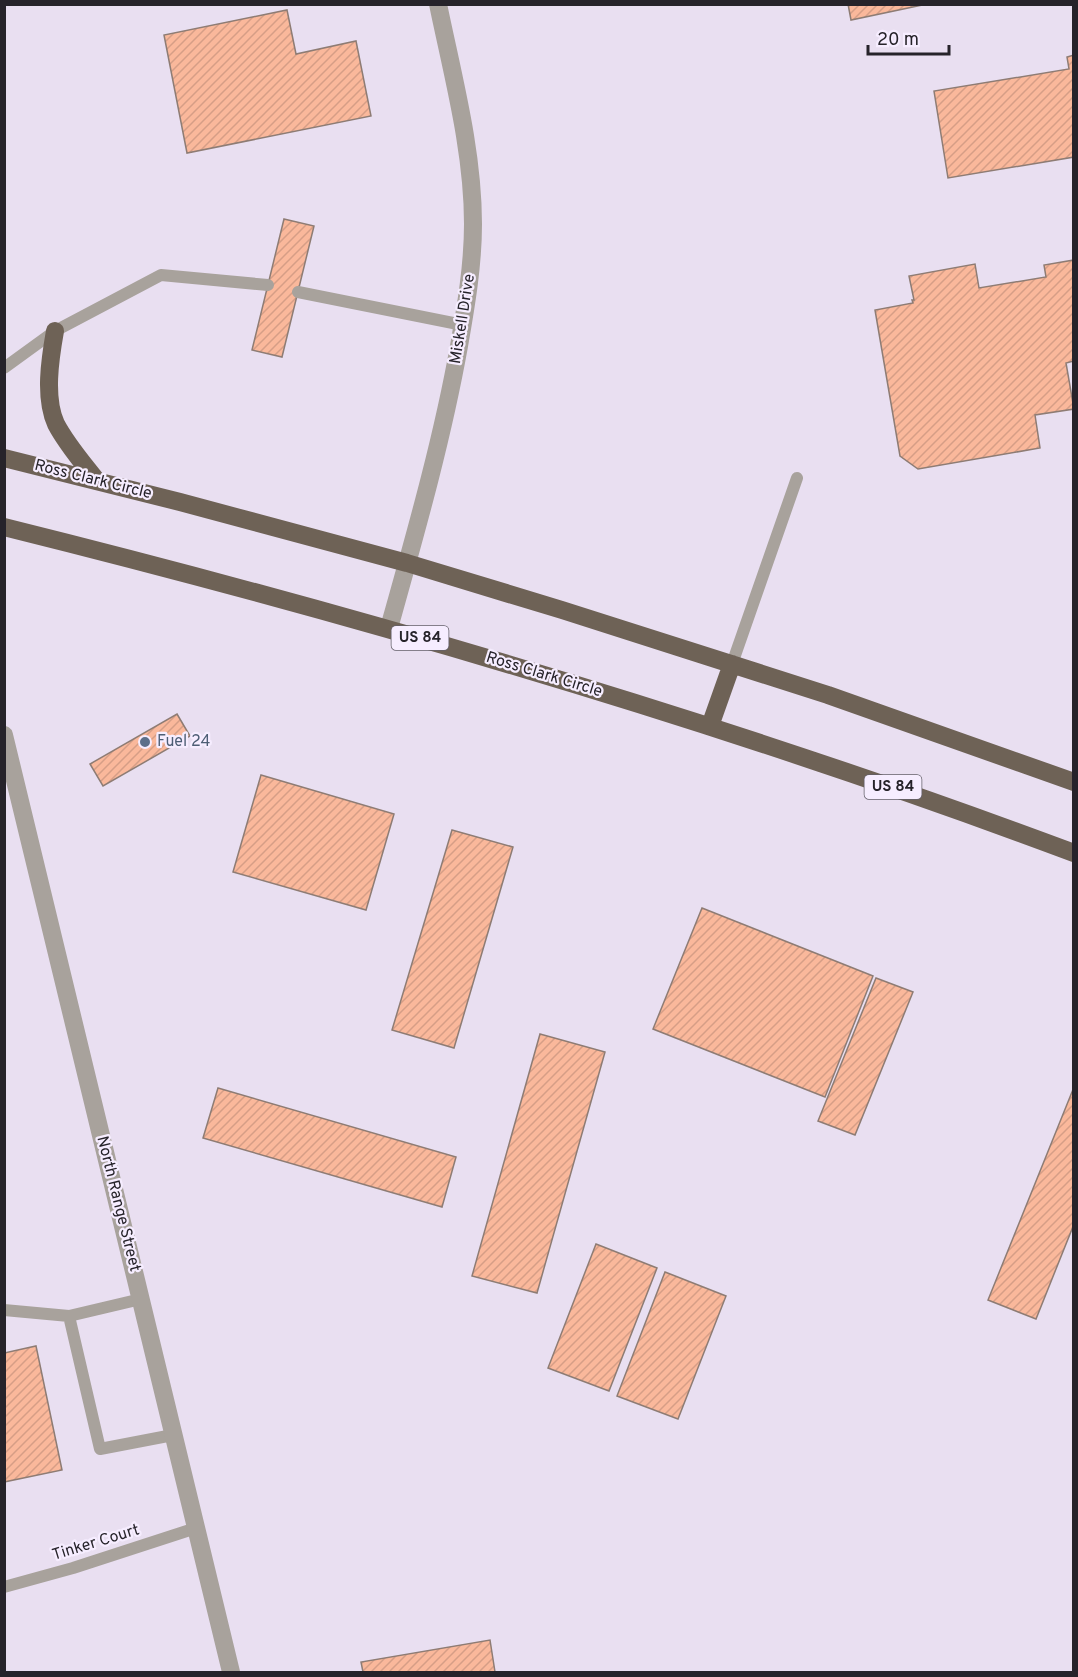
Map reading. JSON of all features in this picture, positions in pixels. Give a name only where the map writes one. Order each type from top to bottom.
[{"type":"highway","points":[[55,332],[49,362],[51,405],[55,422],[66,442],[98,481]]},
{"type":"highway","name":"Ross Clark Circle","points":[[4,458],[407,563],[732,664],[968,743],[1074,782]]},
{"type":"highway","name":"Ross Clark Circle","points":[[4,527],[229,584],[389,628],[710,726],[947,806],[1074,853]]},
{"type":"highway","points":[[710,726],[732,664]]},
{"type":"street","name":"Miskell Drive","points":[[389,628],[453,382],[471,267],[473,225],[466,140],[438,4]]},
{"type":"street","name":"North Range Street","points":[[4,735],[231,1672]]},
{"type":"lane","points":[[4,368],[55,332],[161,275],[268,285]]},
{"type":"lane","points":[[298,292],[463,325]]},
{"type":"lane","points":[[732,664],[797,478]]},
{"type":"lane","points":[[4,1310],[69,1316],[141,1299]]},
{"type":"lane","points":[[69,1316],[100,1449],[173,1435]]},
{"type":"lane","name":"Tinker Court","points":[[4,1587],[73,1569],[196,1528]]},
{"type":"building","points":[[848,4],[927,4],[851,20]]},
{"type":"building","points":[[287,10],[296,54],[356,41],[371,116],[187,153],[164,35]]},
{"type":"building","points":[[1074,55],[1074,157],[948,178],[934,91],[1069,69],[1067,57]]},
{"type":"building","points":[[284,219],[314,226],[282,357],[252,350]]},
{"type":"building","points":[[1074,260],[1074,361],[1066,363],[1074,409],[1035,415],[1040,448],[918,469],[900,456],[875,310],[913,303],[909,276],[975,264],[979,288],[1046,277],[1044,265]]},
{"type":"building","points":[[177,714],[190,736],[103,786],[90,764]]},
{"type":"building","points":[[261,775],[394,814],[366,910],[233,872]]},
{"type":"building","points":[[452,830],[513,847],[454,1048],[392,1030]]},
{"type":"building","points":[[702,908],[873,976],[825,1097],[653,1029]]},
{"type":"building","points":[[876,978],[913,992],[855,1135],[818,1121]]},
{"type":"building","points":[[540,1034],[605,1052],[537,1293],[472,1276]]},
{"type":"building","points":[[1074,1087],[1074,1224],[1036,1319],[988,1300]]},
{"type":"building","points":[[218,1088],[456,1157],[442,1207],[203,1138]]},
{"type":"building","points":[[596,1244],[657,1268],[609,1391],[548,1368]]},
{"type":"building","points":[[665,1272],[726,1296],[678,1419],[617,1396]]},
{"type":"building","points":[[36,1346],[62,1470],[4,1482],[4,1353]]},
{"type":"building","points":[[490,1640],[495,1672],[363,1672],[361,1662]]},
{"type":"place","name":"Fuel 24","points":[[145,742]]}]
